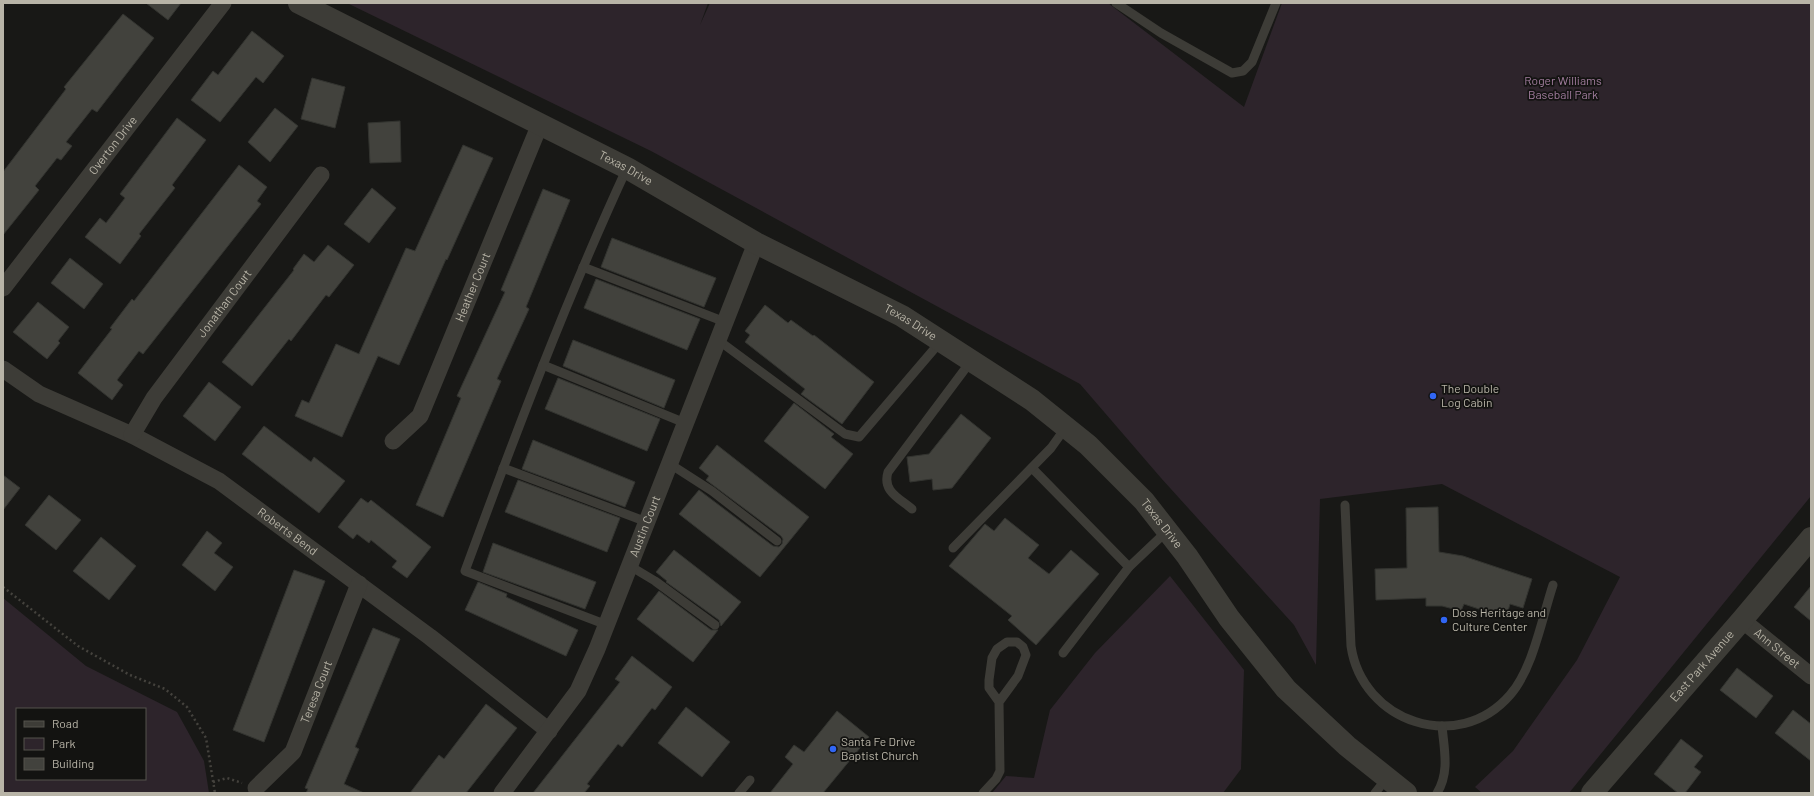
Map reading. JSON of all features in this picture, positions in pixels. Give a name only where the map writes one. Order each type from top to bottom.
[{"type":"street","name":"Overton Drive","points":[[3,288],[223,3]]},
{"type":"street","name":"Texas Drive","points":[[299,3],[627,168],[756,243],[902,316],[942,340],[1032,400],[1088,445],[1144,501],[1187,556],[1229,618],[1286,689],[1347,746],[1381,785],[1406,793]]},
{"type":"street","name":"Heather Court","points":[[393,441],[420,416],[540,124]]},
{"type":"street","name":"Jonathan Court","points":[[132,435],[154,398],[321,175]]},
{"type":"street","name":"Austin Court","points":[[502,793],[550,731],[578,691],[607,625],[756,243]]},
{"type":"street","name":"Roberts Bend","points":[[3,369],[39,394],[132,435],[219,481],[359,584],[550,731]]},
{"type":"street","name":"East Park Avenue","points":[[1600,790],[1811,538]]},
{"type":"street","name":"Teresa Court","points":[[256,788],[293,752],[359,584]]},
{"type":"street","name":"Ann Street","points":[[1742,620],[1811,676]]},
{"type":"lane","points":[[1116,3],[1161,33],[1232,73],[1244,71],[1252,62],[1276,3]]},
{"type":"lane","points":[[607,625],[465,571],[503,468],[583,267],[627,168]]},
{"type":"lane","points":[[583,267],[725,322]]},
{"type":"lane","points":[[718,340],[845,434],[859,437],[942,340]]},
{"type":"lane","points":[[912,509],[887,486],[886,480],[888,472],[972,360]]},
{"type":"lane","points":[[544,365],[608,393],[685,423]]},
{"type":"lane","points":[[953,548],[1051,448],[1066,427]]},
{"type":"lane","points":[[670,464],[712,491],[777,541]]},
{"type":"lane","points":[[503,468],[646,522]]},
{"type":"lane","points":[[1032,468],[1129,567]]},
{"type":"lane","points":[[1345,505],[1351,646],[1357,669],[1374,696],[1392,711],[1414,722],[1442,726],[1461,724],[1484,716],[1497,707],[1514,690],[1526,669],[1553,585]]},
{"type":"lane","points":[[1063,653],[1129,567],[1167,531]]},
{"type":"lane","points":[[630,566],[655,581],[715,625]]},
{"type":"lane","points":[[983,793],[996,779],[1000,771],[999,702],[989,688],[992,658],[997,649],[1007,642],[1017,642],[1023,647],[1026,655],[1018,676],[999,702]]},
{"type":"lane","points":[[1437,793],[1442,786],[1446,766],[1442,726]]},
{"type":"lane","points":[[739,793],[750,780]]},
{"type":"path","points":[[3,587],[78,646],[130,675],[164,689],[187,707],[206,738],[215,793]]},
{"type":"path","points":[[213,782],[227,778],[256,788]]},
{"type":"green space","name":"Roger Williams Baseball Park","points":[[347,3],[708,3],[700,25],[710,3],[1108,3],[1244,107],[1282,3],[1811,3],[1811,496],[1569,793],[1482,793],[1475,787],[1513,751],[1577,660],[1620,577],[1442,484],[1320,499],[1316,665],[1294,625],[1161,478],[1080,384],[651,151]]},
{"type":"green space","points":[[1170,576],[1244,670],[1241,769],[1223,793],[992,793],[1006,776],[1034,778],[1050,710],[1095,653]]},
{"type":"green space","points":[[3,598],[86,666],[177,712],[204,761],[209,793],[3,793]]},
{"type":"building","points":[[146,3],[181,3],[168,20]]},
{"type":"building","points":[[123,14],[154,38],[97,112],[92,109],[66,142],[72,146],[61,160],[57,158],[35,186],[39,190],[3,235],[3,172],[66,89],[64,87]]},
{"type":"building","points":[[252,31],[284,56],[263,83],[256,77],[220,122],[191,100],[213,71],[218,75]]},
{"type":"building","points":[[312,78],[345,87],[335,128],[301,119]]},
{"type":"building","points":[[275,108],[298,126],[270,162],[248,142]]},
{"type":"building","points":[[177,118],[206,140],[172,185],[175,188],[139,234],[141,236],[120,264],[85,237],[100,218],[106,223],[125,198],[120,194]]},
{"type":"building","points":[[400,121],[401,162],[370,163],[368,123]]},
{"type":"building","points":[[463,145],[493,158],[399,365],[378,356],[342,437],[295,416],[302,400],[309,403],[336,344],[359,354],[406,248],[415,251]]},
{"type":"building","points":[[239,165],[267,187],[257,201],[261,204],[143,354],[139,351],[117,380],[123,385],[112,400],[78,373],[112,329],[110,328],[132,299],[134,301]]},
{"type":"building","points":[[372,188],[396,208],[369,243],[344,224]]},
{"type":"building","points":[[543,189],[570,200],[526,307],[529,309],[497,379],[501,381],[443,517],[416,505],[461,398],[457,396],[505,292],[501,290]]},
{"type":"building","points":[[612,238],[716,278],[704,307],[601,267]]},
{"type":"building","points":[[328,245],[354,265],[329,297],[326,295],[291,341],[289,339],[252,386],[222,362],[294,270],[293,269],[304,254],[314,262]]},
{"type":"building","points":[[70,258],[103,284],[84,309],[51,283]]},
{"type":"building","points":[[596,279],[700,319],[687,350],[584,308]]},
{"type":"building","points":[[38,302],[69,327],[58,341],[60,343],[47,359],[13,332]]},
{"type":"building","points":[[765,305],[788,323],[791,320],[813,336],[814,335],[874,382],[842,424],[801,394],[805,389],[745,342],[750,335],[745,331]]},
{"type":"building","points":[[573,340],[675,380],[664,408],[563,366]]},
{"type":"building","points":[[558,378],[660,419],[647,451],[545,409]]},
{"type":"building","points":[[209,382],[241,407],[215,441],[183,416]]},
{"type":"building","points":[[794,403],[834,434],[831,437],[853,454],[825,489],[764,441]]},
{"type":"building","points":[[961,414],[991,438],[952,488],[933,490],[932,479],[910,482],[907,457],[929,454]]},
{"type":"building","points":[[264,426],[311,462],[314,457],[345,481],[319,513],[242,454]]},
{"type":"building","points":[[533,440],[635,482],[625,507],[522,469]]},
{"type":"building","points":[[717,445],[809,517],[760,577],[679,514],[699,490],[773,546],[779,547],[782,544],[783,539],[781,536],[706,480],[709,476],[699,468]]},
{"type":"building","points":[[3,475],[20,488],[3,510]]},
{"type":"building","points":[[518,480],[620,518],[607,552],[505,512]]},
{"type":"building","points":[[49,495],[81,520],[56,550],[25,525]]},
{"type":"building","points":[[361,498],[368,503],[371,500],[431,547],[407,578],[392,567],[397,561],[371,540],[369,543],[357,534],[353,539],[338,527]]},
{"type":"building","points":[[1438,507],[1439,552],[1463,556],[1532,579],[1523,608],[1510,604],[1506,618],[1464,604],[1461,611],[1442,606],[1426,606],[1426,598],[1376,600],[1375,569],[1407,568],[1406,508]]},
{"type":"building","points":[[1005,518],[1039,545],[1028,558],[1049,574],[1071,550],[1099,574],[1036,645],[1008,620],[1012,616],[949,566],[985,524],[994,531]]},
{"type":"building","points":[[207,531],[222,543],[214,553],[233,567],[215,591],[182,565]]},
{"type":"building","points":[[101,537],[136,566],[109,600],[73,571]]},
{"type":"building","points":[[493,543],[596,582],[585,609],[483,572]]},
{"type":"building","points":[[674,550],[741,602],[721,626],[719,620],[666,582],[667,581],[656,572]]},
{"type":"building","points":[[294,570],[325,581],[264,742],[233,730]]},
{"type":"building","points":[[478,582],[507,594],[506,597],[578,630],[566,656],[465,610]]},
{"type":"building","points":[[1811,586],[1811,621],[1794,607]]},
{"type":"building","points":[[659,591],[711,630],[718,630],[693,662],[637,619]]},
{"type":"building","points":[[373,628],[400,639],[355,747],[359,749],[344,784],[364,793],[306,793],[308,789],[305,788]]},
{"type":"building","points":[[632,656],[672,687],[655,710],[652,708],[622,747],[618,744],[587,784],[590,786],[584,793],[533,793],[620,682],[615,679]]},
{"type":"building","points":[[1737,668],[1773,696],[1756,718],[1720,690]]},
{"type":"building","points":[[486,704],[517,728],[466,793],[410,793],[439,755],[444,759]]},
{"type":"building","points":[[686,707],[730,742],[702,777],[658,743]]},
{"type":"building","points":[[1793,710],[1811,724],[1811,761],[1775,733]]},
{"type":"building","name":"Santa Fe Drive Baptist Church","points":[[837,711],[869,737],[823,793],[770,793],[793,764],[785,757],[794,745],[804,752]]},
{"type":"building","points":[[1681,739],[1703,756],[1694,767],[1701,772],[1685,793],[1678,793],[1654,774]]},
{"type":"place","name":"The Double Log Cabin","points":[[1433,396]]},
{"type":"place","name":"Doss Heritage and Culture Center","points":[[1444,620]]},
{"type":"place","name":"Santa Fe Drive Baptist Church","points":[[833,749]]}]
